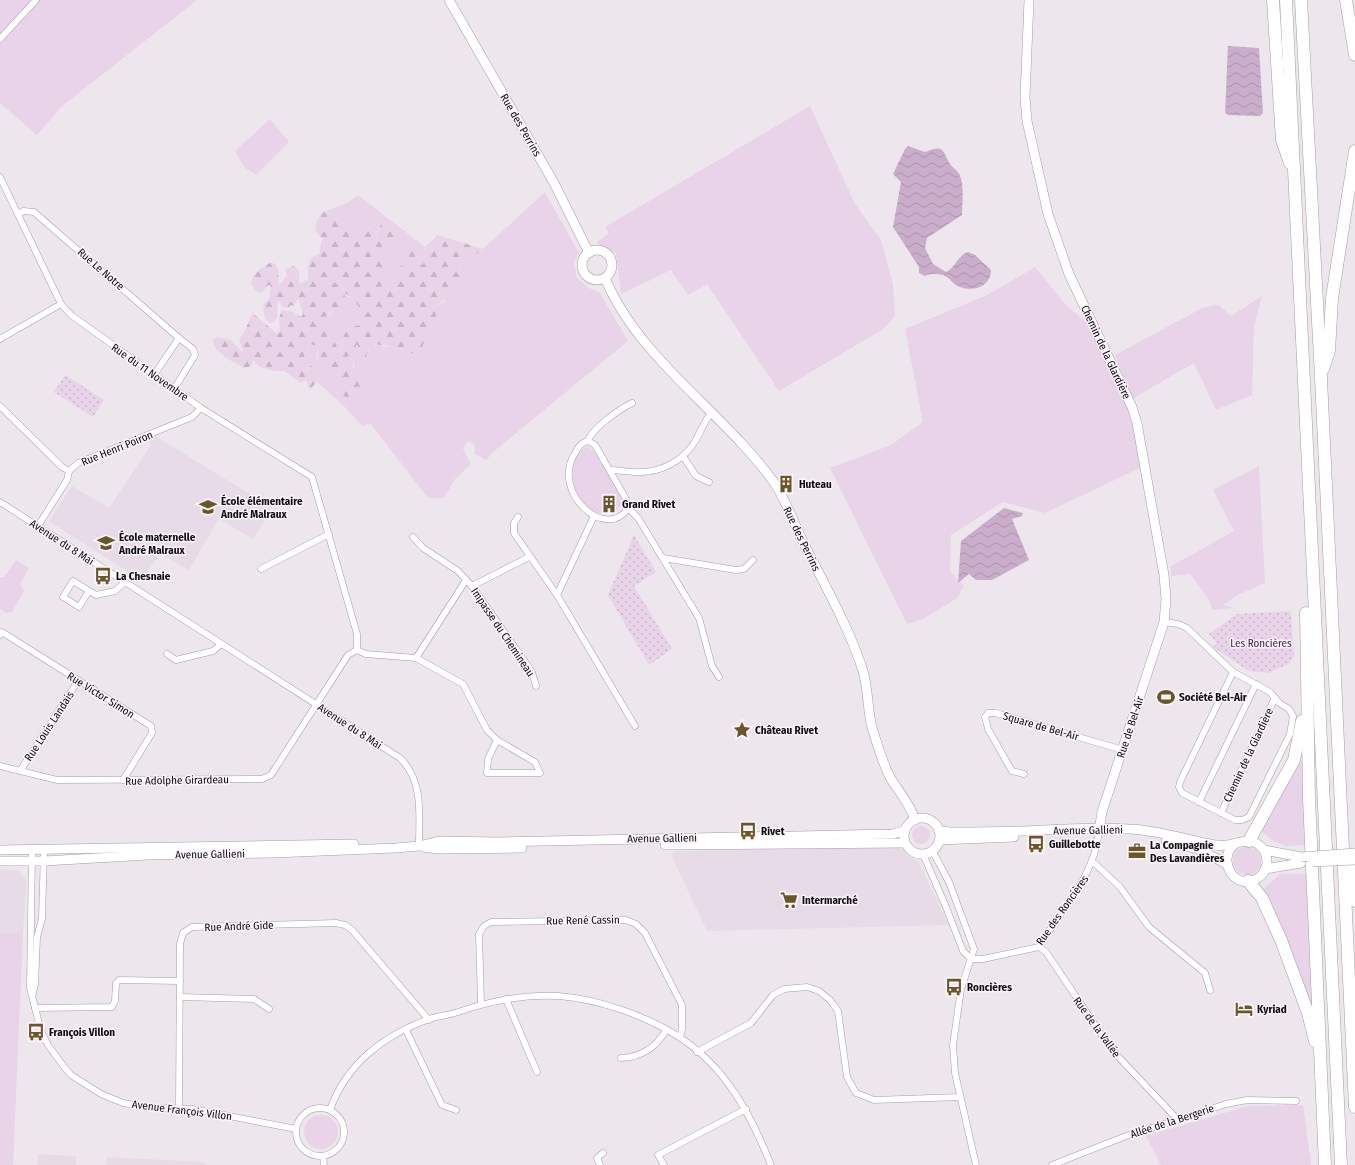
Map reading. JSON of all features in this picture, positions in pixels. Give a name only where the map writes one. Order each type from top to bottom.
[{"type":"highway","points":[[1273,0],[1282,140],[1295,175]]},
{"type":"highway","points":[[1286,0],[1341,1165]]},
{"type":"highway","points":[[1301,0],[1321,378],[1355,1107]]},
{"type":"highway","points":[[1346,0],[1355,55]]},
{"type":"highway","points":[[1321,378],[1328,351],[1332,298],[1355,151]]},
{"type":"highway","points":[[1312,563],[1306,586],[1309,798],[1322,1053],[1321,1071],[1325,1165]]},
{"type":"highway","points":[[1249,841],[1294,760],[1302,726],[1307,668]]},
{"type":"highway","points":[[1342,820],[1355,901]]},
{"type":"highway","points":[[1248,881],[1262,898],[1281,940],[1308,1013],[1321,1071]]},
{"type":"main road","name":"Rue des Perrins","points":[[449,0],[554,183],[589,253]]},
{"type":"main road","name":"Chemin de la Glardière","points":[[1029,0],[1025,98],[1027,121],[1048,214],[1058,245],[1069,274],[1132,407],[1137,423],[1164,575],[1166,599],[1164,622]]},
{"type":"main road","points":[[599,251],[608,256],[612,265],[611,270],[605,278],[601,280],[592,279],[584,273],[582,264],[589,253],[599,251]]},
{"type":"main road","name":"Rue des Perrins","points":[[605,278],[612,294],[641,338],[755,456],[774,483],[852,641],[868,690],[872,730],[891,777],[911,806],[915,820]]},
{"type":"main road","name":"Rue de Bel-Air","points":[[1099,831],[1099,822],[1164,622]]},
{"type":"main road","points":[[921,818],[932,822],[939,831],[939,840],[932,850],[923,854],[912,851],[905,843],[905,831],[910,822],[915,820],[921,818]]},
{"type":"main road","name":"Avenue Gallieni","points":[[939,840],[1130,829],[1195,840],[1215,846],[1249,841]]},
{"type":"main road","name":"Avenue Gallieni","points":[[0,861],[44,861],[148,855],[273,853],[419,846],[439,841],[496,842],[666,839],[892,834],[905,831]]},
{"type":"main road","name":"Avenue Gallieni","points":[[939,831],[1099,831],[1130,834],[1173,842],[1198,849],[1226,864],[1229,872],[1235,878],[1248,881]]},
{"type":"main road","points":[[1249,841],[1257,844],[1264,850],[1301,860],[1355,860]]},
{"type":"main road","name":"Avenue Gallieni","points":[[0,850],[402,843],[439,849],[478,849],[705,844],[905,843]]},
{"type":"main road","points":[[1226,864],[1228,852],[1235,844]]},
{"type":"main road","points":[[1248,881],[1258,878],[1265,869],[1267,860],[1264,850]]},
{"type":"main road","points":[[1265,869],[1301,860],[1355,854]]},
{"type":"street","points":[[0,39],[36,0]]},
{"type":"street","name":"Rue du 11 Novembre","points":[[0,177],[61,304],[71,315],[201,408],[312,477],[357,634],[357,650]]},
{"type":"street","name":"Rue Le Notre","points":[[19,214],[23,211],[34,212],[193,349],[195,355],[174,389]]},
{"type":"street","points":[[0,339],[61,304]]},
{"type":"street","points":[[154,375],[179,338]]},
{"type":"street","points":[[588,441],[590,436],[622,408],[632,403]]},
{"type":"street","points":[[0,406],[62,467],[69,471]]},
{"type":"street","name":"Rue Henri Poiron","points":[[38,526],[67,480],[69,471],[78,463],[192,417],[201,408]]},
{"type":"street","points":[[610,470],[649,472],[664,467],[683,456],[692,446],[704,422],[712,412]]},
{"type":"street","points":[[628,508],[623,514],[614,518],[603,518],[594,516],[582,508],[574,497],[568,476],[573,455],[582,443],[588,441],[593,443],[626,499],[628,508],[638,518],[699,618],[709,657],[719,677]]},
{"type":"street","points":[[683,456],[696,476],[709,482]]},
{"type":"street","name":"Avenue du 8 Mai","points":[[0,502],[124,583],[400,758],[409,768],[417,788],[419,846]]},
{"type":"street","points":[[557,595],[594,516]]},
{"type":"street","points":[[518,517],[514,523],[514,533],[529,558],[557,595],[635,726]]},
{"type":"street","points":[[261,569],[329,534]]},
{"type":"street","name":"Impasse du Chemineau","points":[[413,537],[423,548],[458,571],[472,586],[532,672],[536,686]]},
{"type":"street","points":[[472,586],[529,558]]},
{"type":"street","points":[[663,558],[736,570],[744,568],[753,560]]},
{"type":"street","name":"Impasse du Chemineau","points":[[416,658],[466,580]]},
{"type":"street","points":[[89,591],[78,607],[63,597],[73,581],[96,595],[115,590],[124,583]]},
{"type":"street","name":"Chemin de la Glardière","points":[[1164,622],[1178,624],[1187,628],[1233,672],[1270,692],[1289,709],[1293,716],[1292,726],[1265,787],[1249,817],[1242,820],[1234,820],[1199,802],[1182,793],[1179,787],[1180,782],[1233,672]]},
{"type":"street","name":"Rue Victor Simon","points":[[0,635],[2,632],[151,726],[152,733],[123,780]]},
{"type":"street","points":[[167,654],[176,660],[213,651],[221,644]]},
{"type":"street","points":[[316,704],[348,655],[357,650],[366,654],[416,658],[463,684],[487,730],[497,740],[535,762],[540,773],[487,773],[488,759],[497,740]]},
{"type":"street","name":"Rue Louis Landais","points":[[20,771],[78,681]]},
{"type":"street","name":"Chemin de la Glardière","points":[[1199,802],[1256,684]]},
{"type":"street","name":"Chemin de la Glardière","points":[[1221,813],[1276,698]]},
{"type":"street","name":"Rue Adolphe Girardeau","points":[[0,766],[57,780],[265,778],[271,775],[316,704]]},
{"type":"street","name":"Square de Bel-Air","points":[[1024,774],[1012,771],[988,729],[985,717],[988,713],[996,713],[1123,750]]},
{"type":"street","name":"Rue des Roncières","points":[[971,959],[983,959],[1039,947],[1088,874],[1097,848],[1099,831]]},
{"type":"street","name":"Avenue François Villon","points":[[32,850],[33,861],[29,981],[41,1031],[48,1045],[65,1068],[85,1084],[101,1094],[123,1103],[146,1107],[216,1113],[296,1129]]},
{"type":"street","name":"Avenue François Villon","points":[[33,994],[35,984],[37,937],[42,919],[44,850]]},
{"type":"street","points":[[932,850],[949,882],[974,949],[961,989],[953,1045],[955,1073],[976,1165]]},
{"type":"street","points":[[923,854],[963,951],[971,959]]},
{"type":"street","points":[[1092,861],[1120,887],[1149,927],[1205,973],[1210,990]]},
{"type":"street","name":"Rue René Cassin","points":[[481,1004],[479,934],[484,926],[491,922],[626,920],[636,924],[645,932],[682,1005],[682,1029],[680,1037]]},
{"type":"street","name":"Rue André Gide","points":[[179,1109],[180,944],[183,933],[192,927],[336,923],[345,925],[352,930],[429,1020]]},
{"type":"street","name":"Rue de la Vallée","points":[[1039,947],[1046,952],[1111,1049],[1178,1120]]},
{"type":"street","points":[[35,1008],[112,1007],[115,1001],[116,983],[119,980],[180,981]]},
{"type":"street","points":[[697,1052],[751,1023],[773,995],[784,989],[807,987],[819,991],[830,1000],[838,1011],[847,1077],[856,1093],[874,1100],[960,1097]]},
{"type":"street","points":[[330,1110],[336,1093],[348,1074],[361,1059],[373,1048],[406,1030],[429,1020],[481,1004],[506,999],[559,996],[593,1002],[645,1019],[680,1037],[727,1081],[746,1109],[771,1165]]},
{"type":"street","points":[[180,997],[254,999],[269,1009]]},
{"type":"street","points":[[506,999],[537,1072]]},
{"type":"street","points":[[406,1030],[442,1105],[456,1110]]},
{"type":"street","points":[[621,1058],[636,1057],[650,1049],[658,1042],[666,1030]]},
{"type":"street","name":"Allée de la Bergerie","points":[[1052,1165],[1126,1136],[1226,1104],[1248,1100],[1296,1101]]},
{"type":"street","points":[[323,1108],[330,1110],[338,1116],[342,1123],[344,1132],[343,1140],[339,1148],[332,1153],[323,1156],[314,1156],[306,1152],[300,1146],[296,1129],[302,1116],[308,1111],[323,1108]]},
{"type":"street","points":[[664,1165],[658,1155],[746,1109]]},
{"type":"street","points":[[600,1165],[597,1158],[603,1153]]},
{"type":"street","points":[[323,1156],[324,1165]]},
{"type":"shaded area","name":"École élémentaire André Malraux","points":[[157,437],[268,505],[271,512],[253,539],[219,519],[189,570],[159,553],[142,581],[49,521],[72,486],[109,508],[151,445],[149,440]]},
{"type":"shaded area","points":[[898,847],[919,863],[949,925],[707,931],[672,857],[674,851]]},
{"type":"shaded area","points":[[0,869],[19,871],[27,881],[23,933],[0,933]]},
{"type":"shaded area","points":[[38,1154],[76,1156],[76,1165],[37,1165]]},
{"type":"shaded area","points":[[107,1157],[204,1162],[207,1165],[106,1165]]},
{"type":"green space","points":[[0,0],[197,0],[61,107],[37,135],[0,103]]},
{"type":"green space","points":[[810,106],[855,204],[881,240],[893,284],[895,316],[883,329],[779,391],[707,284],[688,295],[671,270],[621,294],[616,253],[596,243],[609,233],[605,227]]},
{"type":"green space","points":[[270,119],[289,142],[256,175],[245,168],[235,151]]},
{"type":"green space","points":[[545,192],[579,253],[574,262],[577,278],[587,287],[600,293],[628,341],[493,452],[486,460],[475,454],[474,444],[468,441],[463,449],[471,464],[455,479],[444,498],[428,498],[370,423],[362,426],[344,406],[317,382],[321,376],[303,358],[308,351],[310,344],[318,346],[317,358],[342,379],[348,398],[351,391],[357,391],[361,380],[355,377],[354,363],[341,356],[328,339],[330,336],[317,318],[328,316],[345,298],[339,285],[329,283],[326,286],[324,284],[326,278],[336,272],[343,290],[348,296],[355,300],[363,311],[360,325],[342,339],[341,349],[344,351],[358,345],[368,356],[369,348],[379,344],[384,347],[392,347],[400,352],[419,354],[425,320],[432,308],[445,301],[452,282],[460,272],[458,269],[483,249]]},
{"type":"green space","points":[[358,195],[425,247],[426,260],[422,265],[409,258],[404,262],[403,267],[400,266],[387,292],[387,298],[382,292],[379,291],[381,286],[384,287],[385,277],[380,253],[379,226],[376,235],[377,241],[374,242],[370,226],[367,230],[354,232],[345,226],[345,222],[332,218],[329,213],[323,212],[347,203]]},
{"type":"green space","points":[[323,212],[329,213],[332,218],[345,222],[345,226],[352,222],[355,232],[356,229],[359,231],[365,228],[367,230],[371,226],[372,236],[375,242],[377,241],[376,235],[382,223],[390,225],[395,235],[395,244],[392,245],[387,253],[380,253],[387,279],[385,280],[384,288],[381,286],[379,291],[385,294],[386,298],[387,292],[400,266],[403,267],[404,260],[408,258],[406,251],[409,243],[413,244],[416,255],[422,257],[420,263],[422,265],[426,260],[425,247],[438,235],[483,249],[458,269],[462,277],[460,282],[456,285],[452,283],[449,289],[451,295],[433,308],[437,315],[432,320],[425,320],[428,333],[419,354],[400,352],[392,347],[376,344],[374,347],[369,348],[366,358],[358,358],[358,345],[356,345],[354,356],[345,356],[353,358],[353,367],[357,372],[356,377],[361,380],[365,378],[372,382],[371,389],[364,392],[360,391],[358,385],[357,391],[351,391],[348,398],[342,395],[339,390],[340,385],[343,383],[337,375],[335,376],[331,374],[331,369],[323,367],[318,361],[318,346],[310,344],[308,351],[303,358],[321,376],[310,390],[306,380],[301,383],[284,371],[273,371],[260,367],[253,360],[251,366],[244,368],[220,353],[216,349],[213,340],[217,337],[230,340],[243,352],[239,339],[244,333],[253,313],[277,334],[280,332],[279,318],[282,310],[292,311],[301,317],[303,314],[298,298],[294,306],[291,305],[288,308],[282,307],[278,301],[277,318],[271,323],[265,319],[263,306],[269,299],[271,286],[268,285],[262,293],[256,291],[251,284],[253,276],[262,267],[263,268],[271,262],[276,265],[278,270],[279,285],[287,276],[285,271],[287,268],[294,266],[299,270],[299,284],[308,280],[308,265],[311,258],[319,254],[322,238],[317,234],[316,224]],"holes":[[[336,273],[345,293],[355,300],[362,311],[360,314],[360,325],[348,330],[339,346],[345,356],[341,355],[335,343],[328,339],[332,334],[332,325],[326,320],[320,322],[317,318],[328,316],[330,311],[339,312],[342,310],[343,300],[346,298],[339,285],[333,282],[326,286],[324,284],[326,278]]]},
{"type":"green space","points":[[1035,267],[1065,304],[1097,332],[1132,407],[1140,468],[1045,513],[1003,502],[951,535],[950,571],[964,586],[957,598],[923,619],[907,624],[830,468],[891,445],[923,422],[905,329],[987,295]]},
{"type":"green space","points":[[1262,296],[1254,327],[1252,395],[1216,410],[1194,363],[1132,399],[1115,355],[1202,308],[1218,305],[1231,316]]},
{"type":"green space","points":[[65,375],[104,400],[93,417],[54,392]]},
{"type":"green space","points":[[588,447],[594,451],[621,496],[621,505],[614,513],[602,513],[591,510],[583,503],[577,494],[573,472],[575,460],[580,449]]},
{"type":"green space","points":[[1259,466],[1265,583],[1238,595],[1223,605],[1233,608],[1212,610],[1210,601],[1190,574],[1171,576],[1171,566],[1234,531],[1213,490]]},
{"type":"green space","points":[[634,535],[656,572],[634,586],[672,649],[649,665],[608,595]]},
{"type":"green space","points":[[16,560],[29,568],[20,584],[24,591],[12,612],[6,613],[0,609],[0,577],[4,577]]},
{"type":"green space","name":"Les Roncières","points":[[1291,611],[1294,656],[1290,663],[1269,673],[1249,671],[1213,647],[1217,643],[1209,634],[1237,614]]},
{"type":"green space","points":[[1301,761],[1306,845],[1287,846],[1273,841],[1261,831]]},
{"type":"green space","points":[[921,826],[927,829],[930,835],[927,841],[921,844],[915,841],[912,835],[915,829]]},
{"type":"green space","points":[[1247,847],[1257,851],[1261,861],[1257,871],[1247,875],[1237,871],[1233,861],[1237,851]]},
{"type":"green space","points":[[1280,874],[1307,874],[1315,996],[1312,1005],[1310,1006],[1261,891]]},
{"type":"green space","points":[[0,933],[23,933],[13,1165],[0,1165]]},
{"type":"green space","points":[[1303,1105],[1311,1165],[1161,1165],[1146,1136],[1248,1106]]},
{"type":"green space","points":[[321,1115],[333,1120],[338,1132],[333,1144],[321,1149],[309,1144],[304,1132],[309,1120]]},
{"type":"water","points":[[1228,46],[1259,48],[1263,113],[1260,116],[1228,115],[1225,113]]},
{"type":"water","points":[[908,146],[925,152],[936,149],[942,150],[950,164],[959,174],[963,189],[962,215],[927,238],[925,248],[933,264],[946,272],[959,258],[968,252],[975,255],[991,270],[988,281],[980,287],[969,289],[963,288],[956,285],[943,275],[931,274],[925,276],[919,273],[919,267],[893,227],[901,182],[893,174],[905,149]]},
{"type":"water","points":[[1004,508],[1023,513],[1022,516],[1012,519],[1029,560],[992,580],[976,580],[969,574],[958,583],[961,541]]},
{"type":"place","name":"Huteau","points":[[786,484]]},
{"type":"place","name":"Grand Rivet","points":[[609,504]]},
{"type":"place","name":"École élémentaire André Malraux","points":[[208,507]]},
{"type":"place","name":"École maternelle André Malraux","points":[[106,543]]},
{"type":"place","name":"La Chesnaie","points":[[103,576]]},
{"type":"place","name":"Société Bel-Air","points":[[1166,697]]},
{"type":"place","name":"Château Rivet","points":[[742,730]]},
{"type":"place","name":"Rivet","points":[[748,831]]},
{"type":"place","name":"Guillebotte","points":[[1036,844]]},
{"type":"place","name":"La Compagnie Des Lavandières","points":[[1137,851]]},
{"type":"place","name":"Intermarché","points":[[789,900]]},
{"type":"place","name":"Roncières","points":[[954,987]]},
{"type":"place","name":"Kyriad","points":[[1244,1009]]},
{"type":"place","name":"François Villon","points":[[36,1032]]}]
